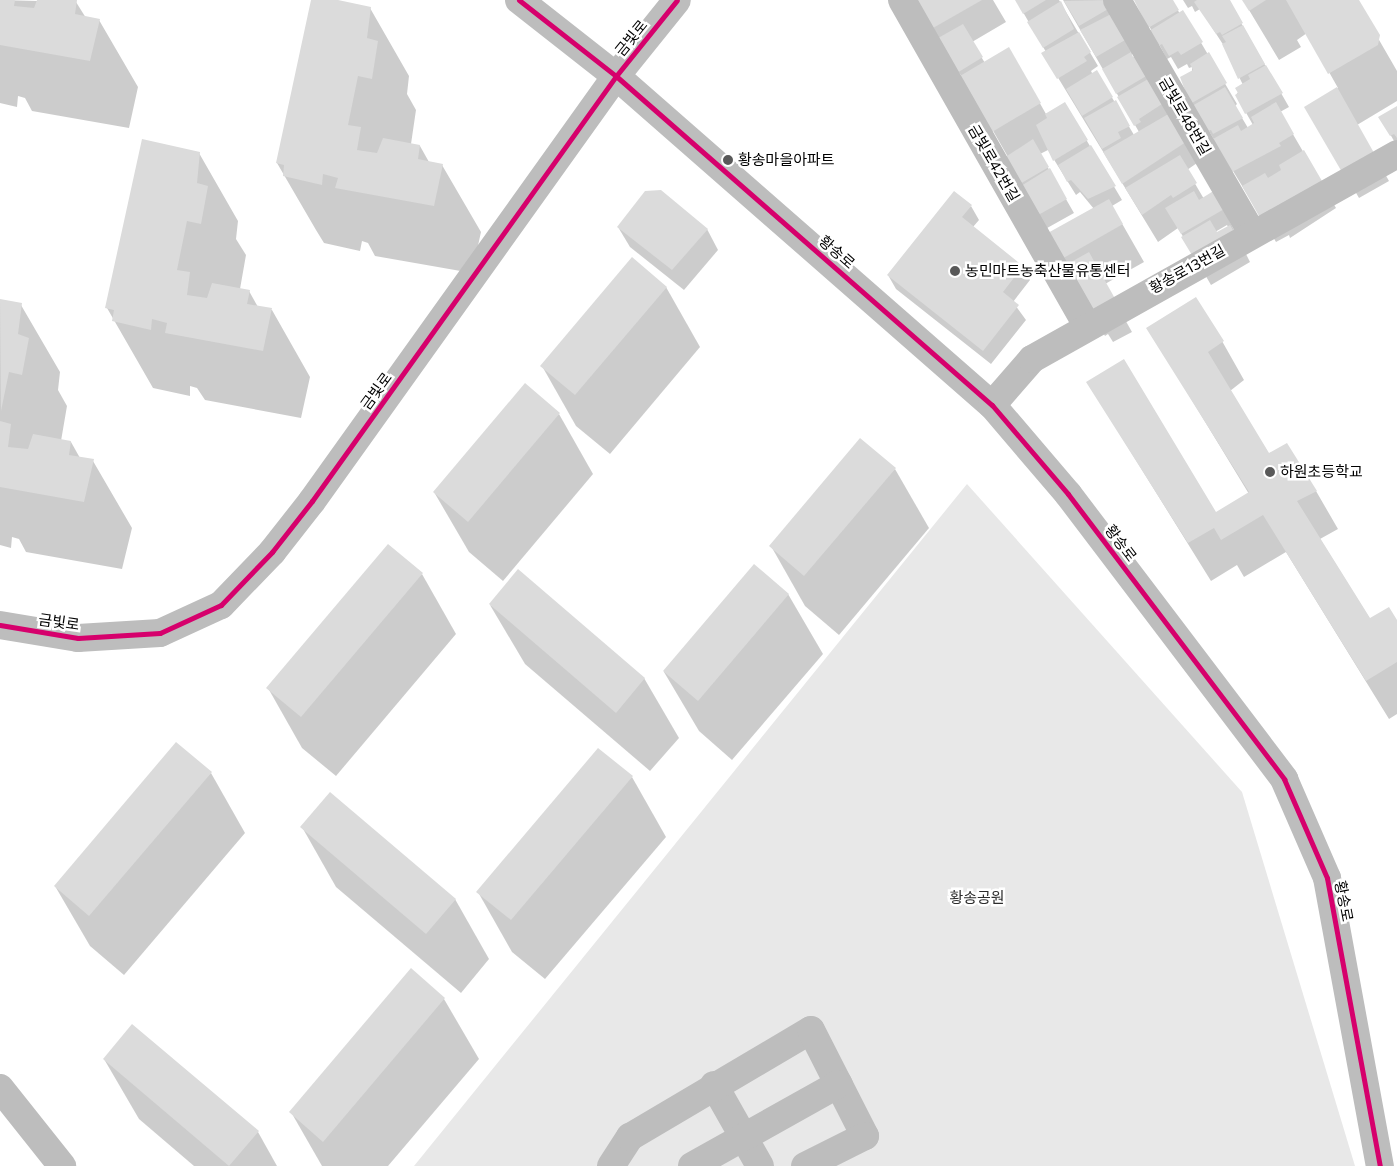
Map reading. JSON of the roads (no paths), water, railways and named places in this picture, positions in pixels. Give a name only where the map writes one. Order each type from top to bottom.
[{"type":"street","name":"황송로","points":[[519,0],[616,76],[992,405],[1068,494],[1284,780],[1327,878],[1380,1166]]},
{"type":"street","name":"금빛로","points":[[0,625],[78,638],[160,633],[221,605],[272,552],[312,501],[616,76],[677,0]]},
{"type":"street","name":"금빛로42번길","points":[[902,0],[1087,325]]},
{"type":"street","name":"금빛로48번길","points":[[1117,0],[1252,233]]},
{"type":"street","name":"황송로13번길","points":[[992,405],[1032,359],[1087,325],[1397,154]]},
{"type":"street","points":[[611,1166],[630,1137],[714,1085],[812,1030],[865,1136],[805,1166]]},
{"type":"street","points":[[692,1166],[839,1084]]},
{"type":"street","points":[[714,1085],[760,1166]]},
{"type":"street","points":[[0,1088],[62,1166]]},
{"type":"place","name":"황송마을아파트","points":[[728,160]]},
{"type":"place","name":"농민마트농축산물유통센터","points":[[955,271]]},
{"type":"place","name":"하원초등학교","points":[[1270,472]]},
{"type":"park label","name":"황송공원","points":[[977,898]]}]
